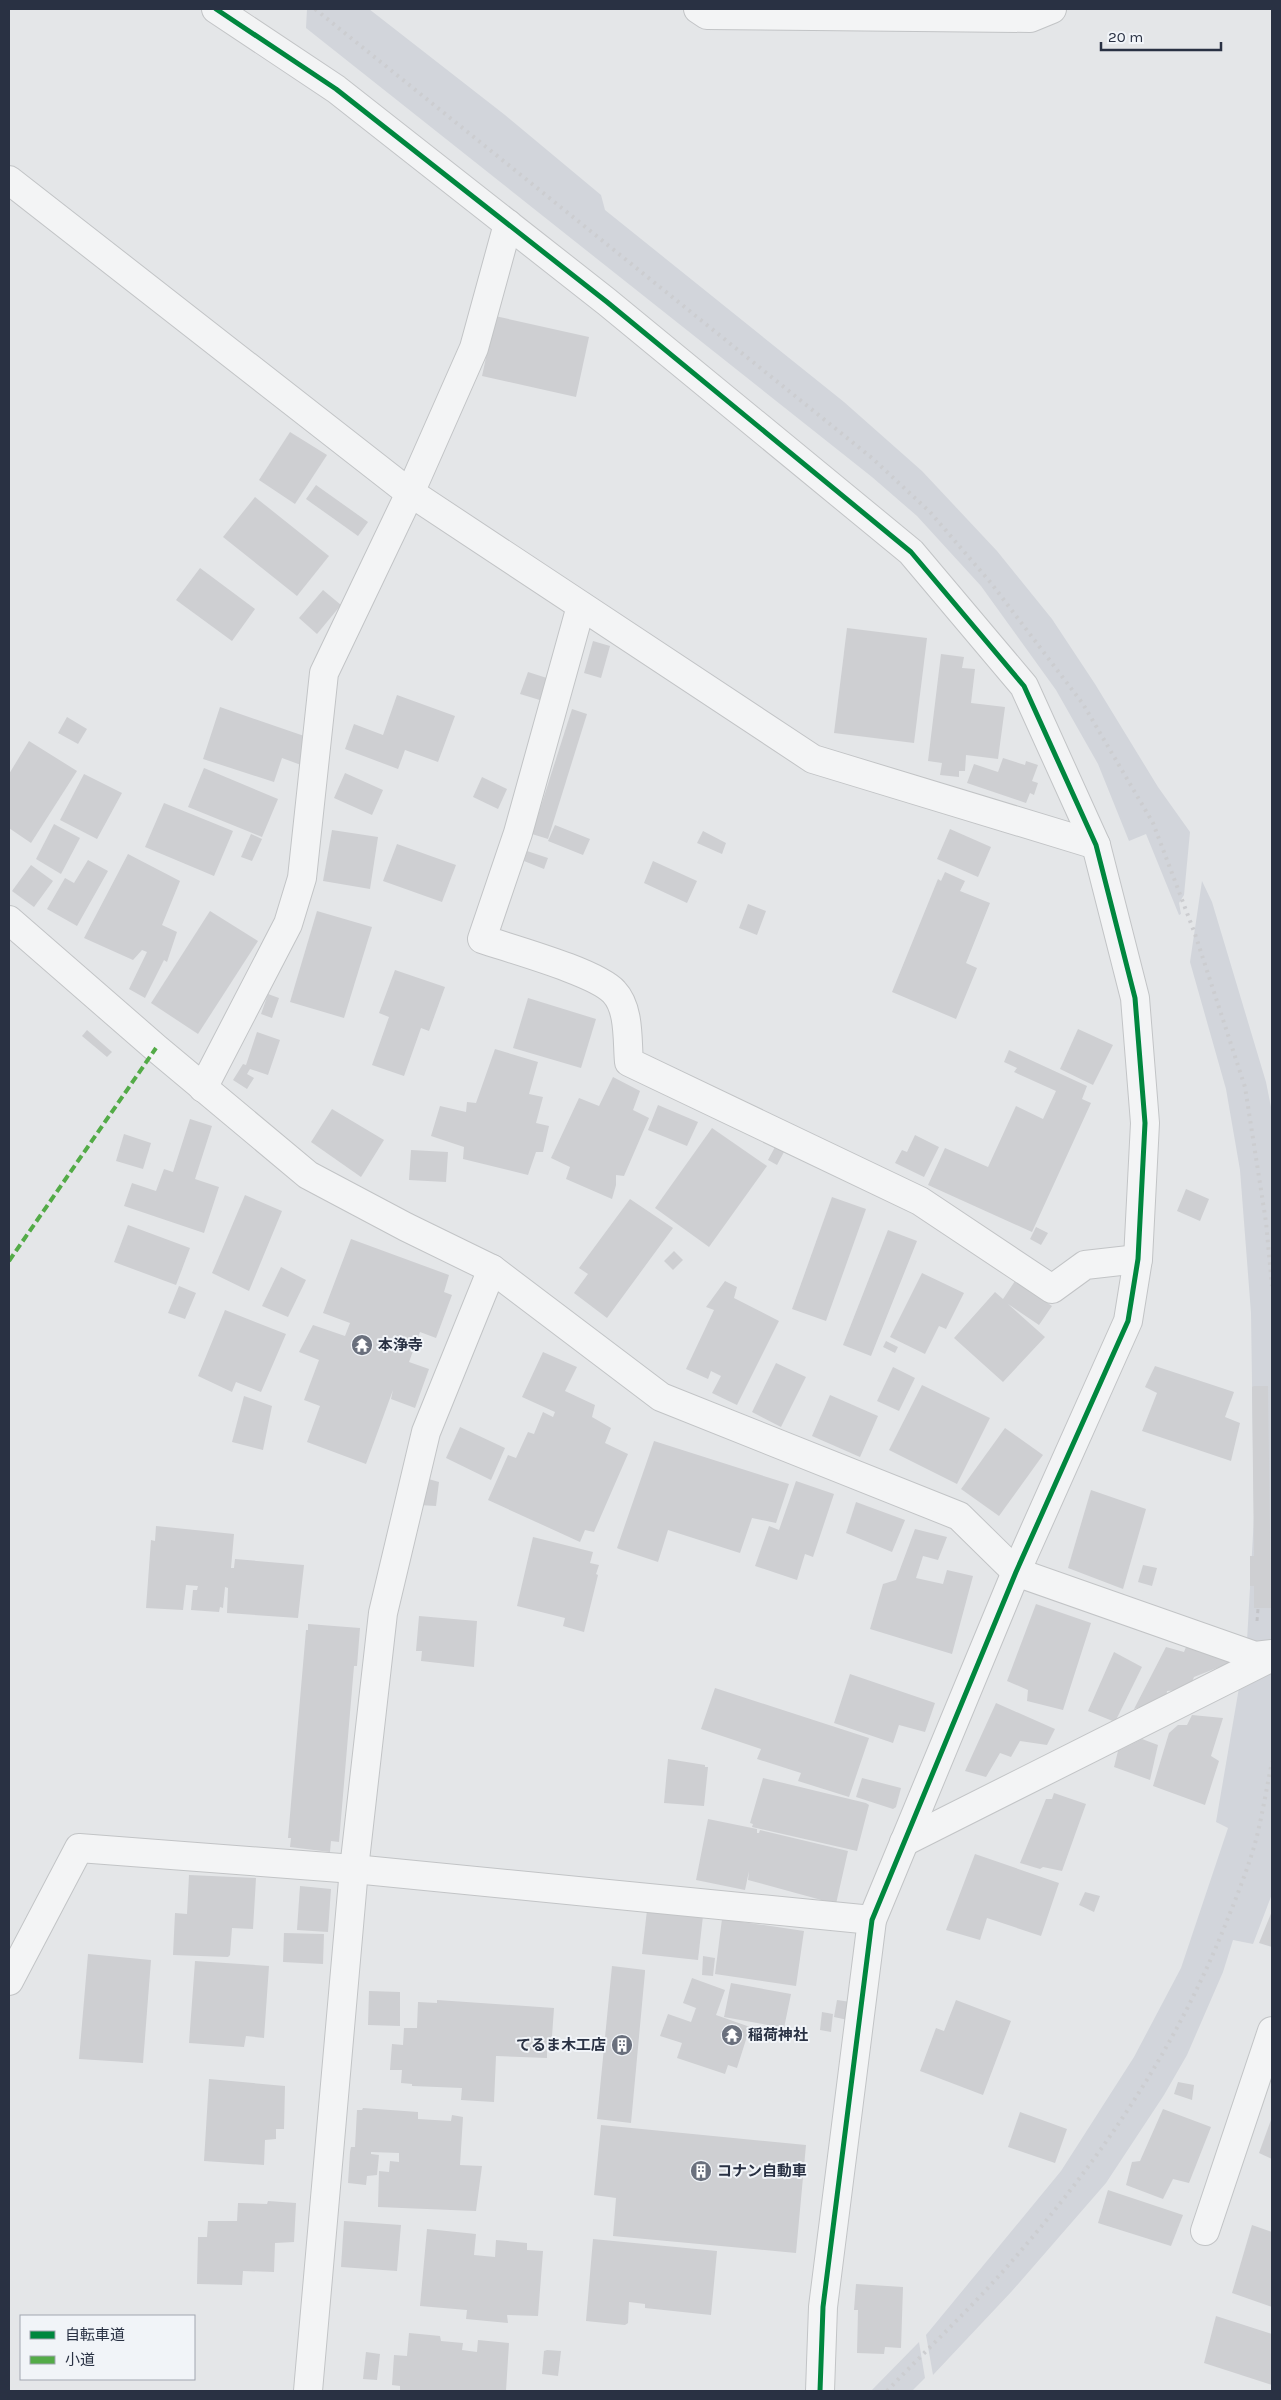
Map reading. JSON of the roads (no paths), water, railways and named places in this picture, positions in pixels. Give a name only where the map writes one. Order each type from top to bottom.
[{"type":"street","points":[[216,9],[336,89],[607,302],[911,552],[1024,686],[1096,845],[1135,998],[1145,1123],[1138,1259],[1128,1321],[1016,1572],[872,1920],[824,2306],[820,2391]]},
{"type":"street","points":[[698,9],[707,15],[1020,18],[1030,18],[1052,9]]},
{"type":"street","points":[[9,180],[410,493],[813,759],[1096,845]]},
{"type":"street","points":[[203,1088],[288,924],[302,878],[324,673],[410,493],[474,348],[508,224]]},
{"type":"street","points":[[581,606],[518,833],[482,939],[592,976],[615,992],[625,1014],[629,1062],[920,1202],[1052,1289],[1085,1265],[1138,1259]]},
{"type":"street","points":[[9,920],[308,1176],[492,1269],[661,1396],[959,1516],[1016,1572],[1255,1656],[1272,1655]]},
{"type":"street","points":[[308,2391],[354,1869],[383,1613],[426,1432],[492,1269]]},
{"type":"street","points":[[904,1842],[1272,1655]]},
{"type":"street","points":[[9,1981],[79,1848],[354,1869],[872,1920]]},
{"type":"street","points":[[1205,2231],[1272,2031]]},
{"type":"railway","points":[[315,9],[872,458],[930,512],[991,583],[1083,704],[1153,823],[1195,934],[1245,1087],[1266,1222],[1272,1286]]},
{"type":"railway","points":[[887,2391],[984,2292],[1032,2238],[1096,2156],[1154,2069],[1203,1976],[1238,1894],[1257,1836],[1272,1762]]},
{"type":"place","name":"本浄寺","points":[[362,1345]]},
{"type":"place","name":"稲荷神社","points":[[732,2035]]},
{"type":"place","name":"てるま木工店","points":[[622,2045]]},
{"type":"place","name":"コナン自動車","points":[[701,2171]]}]
